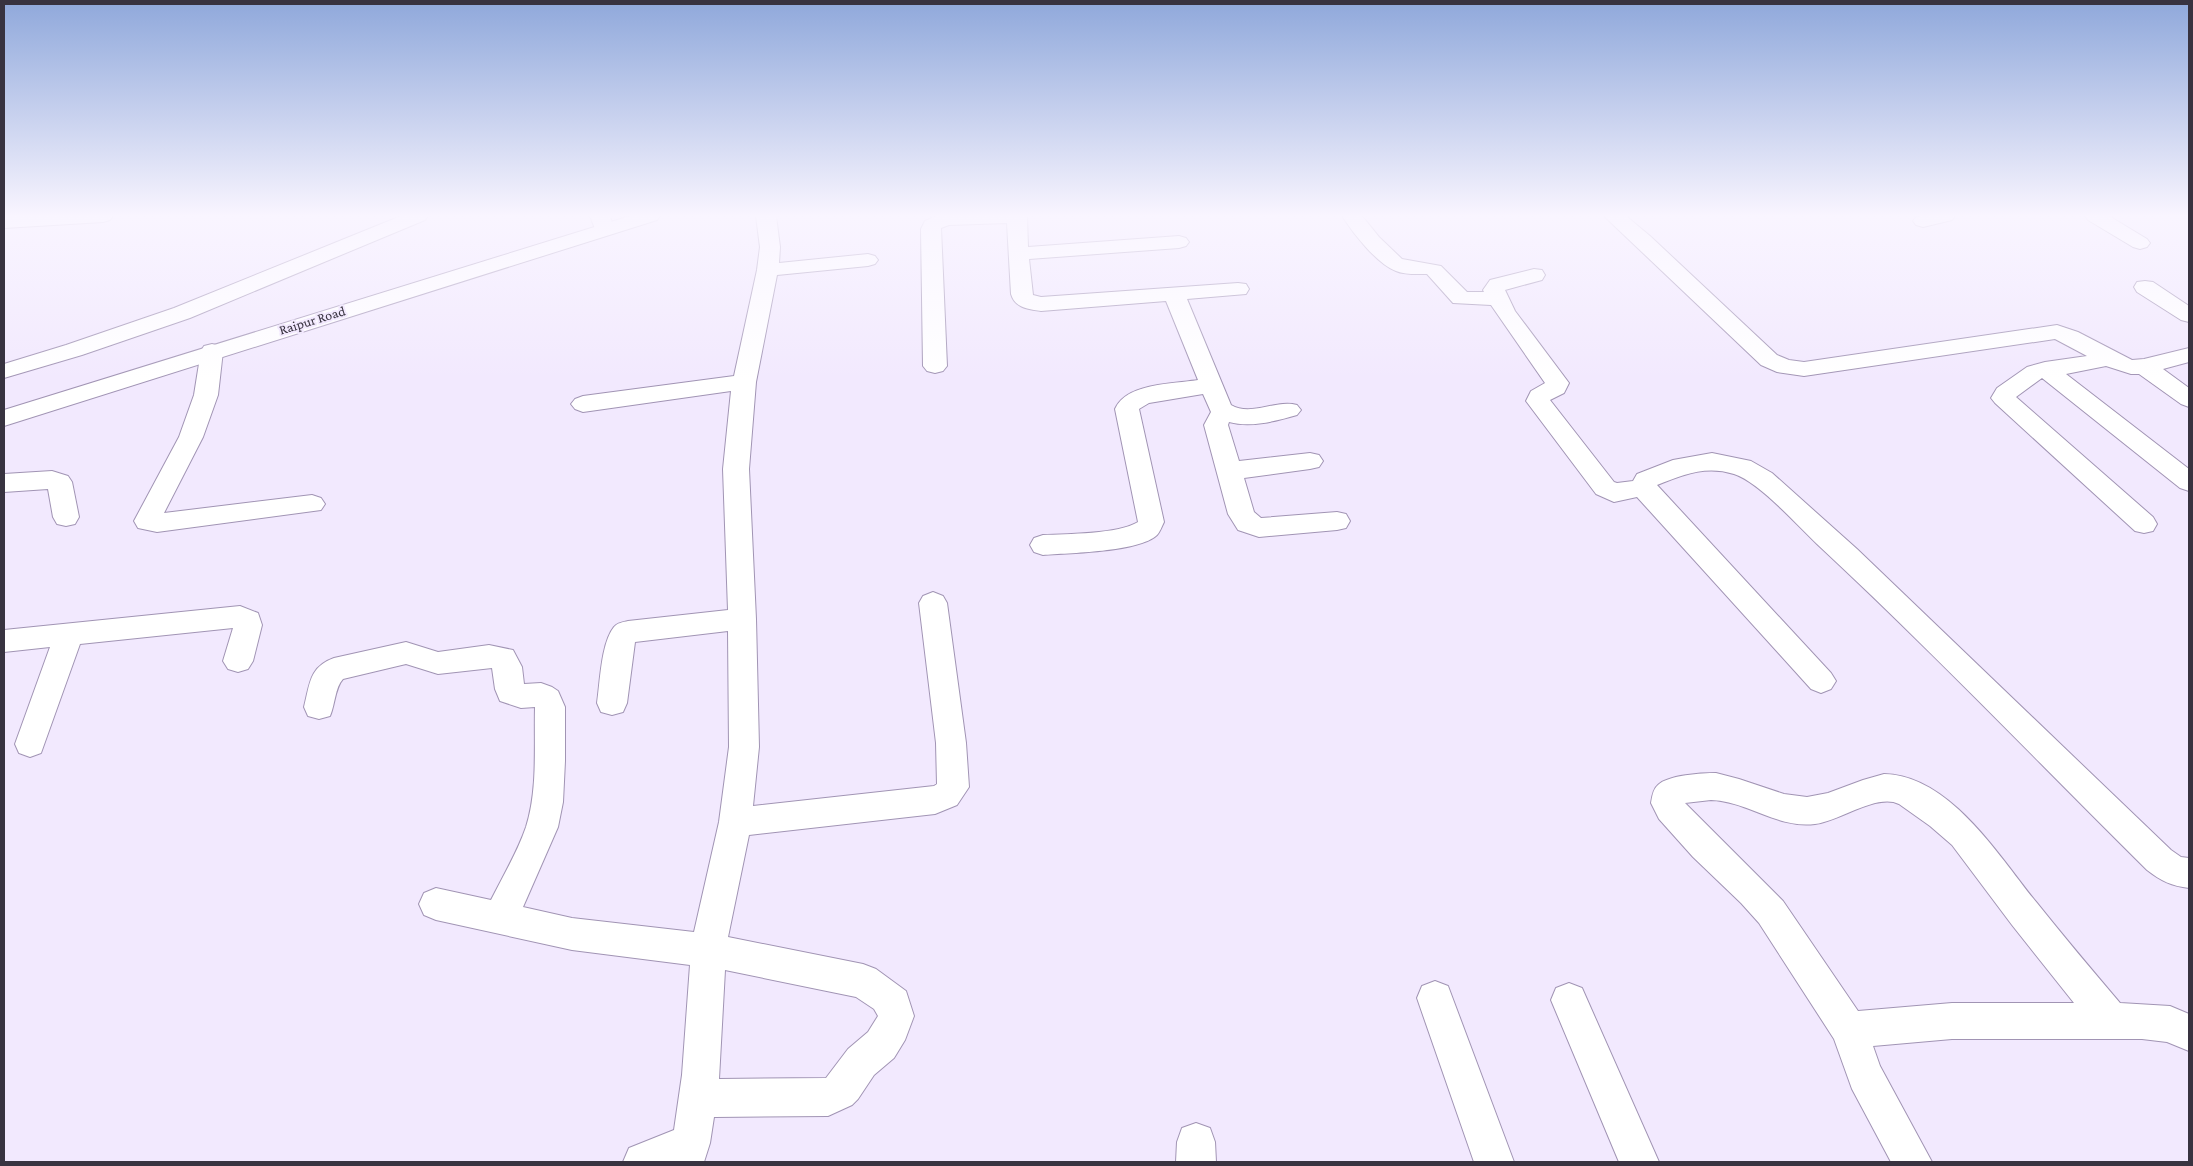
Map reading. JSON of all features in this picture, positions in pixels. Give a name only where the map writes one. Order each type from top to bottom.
[{"type":"street","points":[[4,371],[74,350],[174,316],[285,270]]},
{"type":"street","name":"Raipur Road","points":[[4,418],[458,270]]},
{"type":"street","points":[[643,1162],[687,1152],[698,1098],[708,950],[735,822],[744,747],[742,619],[736,469],[744,382],[768,270]]},
{"type":"street","points":[[932,270],[935,366]]},
{"type":"street","points":[[1019,270],[1022,298],[1030,303],[1041,304],[1238,290]]},
{"type":"street","points":[[1432,270],[1461,298],[1498,299]]},
{"type":"street","points":[[1675,270],[1769,360],[1793,369],[1813,368],[2053,332],[2070,337],[2107,359],[2124,365],[2144,366],[2189,355]]},
{"type":"street","points":[[1534,275],[1498,285],[1494,290],[1505,312],[1558,382],[1556,388],[1539,396],[1538,401],[1599,482],[1614,493],[1645,487]]},
{"type":"street","points":[[2145,287],[2189,315]]},
{"type":"street","points":[[1174,294],[1217,403],[1225,414],[1240,417],[1289,410]]},
{"type":"street","points":[[212,351],[206,395],[191,438],[147,521],[157,523],[312,504]]},
{"type":"street","points":[[2107,359],[2035,372],[2023,378],[2005,393],[2003,398],[2144,524]]},
{"type":"street","points":[[2144,366],[2189,399]]},
{"type":"street","points":[[2045,369],[2189,482]]},
{"type":"street","points":[[583,404],[744,382]]},
{"type":"street","points":[[1042,545],[1129,536],[1144,532],[1149,528],[1151,522],[1127,409],[1129,404],[1142,396],[1210,386]]},
{"type":"street","points":[[1225,414],[1218,419],[1216,425],[1241,514],[1251,526],[1259,528],[1337,521]]},
{"type":"street","points":[[1229,471],[1310,461]]},
{"type":"street","points":[[1821,681],[1646,491],[1646,480],[1699,462],[1712,461],[1742,467],[1763,479],[1847,556],[2159,860],[2184,880]]},
{"type":"street","points":[[4,484],[52,480],[59,482],[66,517]]},
{"type":"street","points":[[735,822],[936,800],[947,796],[953,787],[951,743],[933,603]]},
{"type":"street","points":[[4,641],[240,617],[248,621],[248,625],[238,661]]},
{"type":"street","points":[[612,703],[620,644],[624,635],[628,632],[742,619]]},
{"type":"street","points":[[30,744],[69,634]]},
{"type":"street","points":[[318,707],[326,677],[334,670],[406,653],[415,654],[438,663],[489,656],[503,658],[509,670],[509,688],[511,693],[521,696],[541,695],[547,700],[550,708],[548,793],[544,817],[536,841],[500,918]]},
{"type":"street","points":[[1912,1162],[1865,1076],[1850,1030],[1772,912],[1705,848],[1670,809],[1667,803],[1668,795],[1674,792],[1716,787],[1784,808],[1810,811],[1823,810],[1878,789],[1902,789],[1956,826],[2024,914],[2112,1022]]},
{"type":"street","points":[[436,904],[572,934],[659,946],[708,950],[863,982],[893,1003],[896,1016],[892,1028],[881,1045],[861,1062],[846,1086],[839,1092],[828,1097],[698,1098]]},
{"type":"street","points":[[1435,998],[1494,1162]]},
{"type":"street","points":[[1569,1000],[1639,1162]]},
{"type":"street","points":[[1850,1030],[1952,1021],[2163,1022],[2189,1033]]}]
